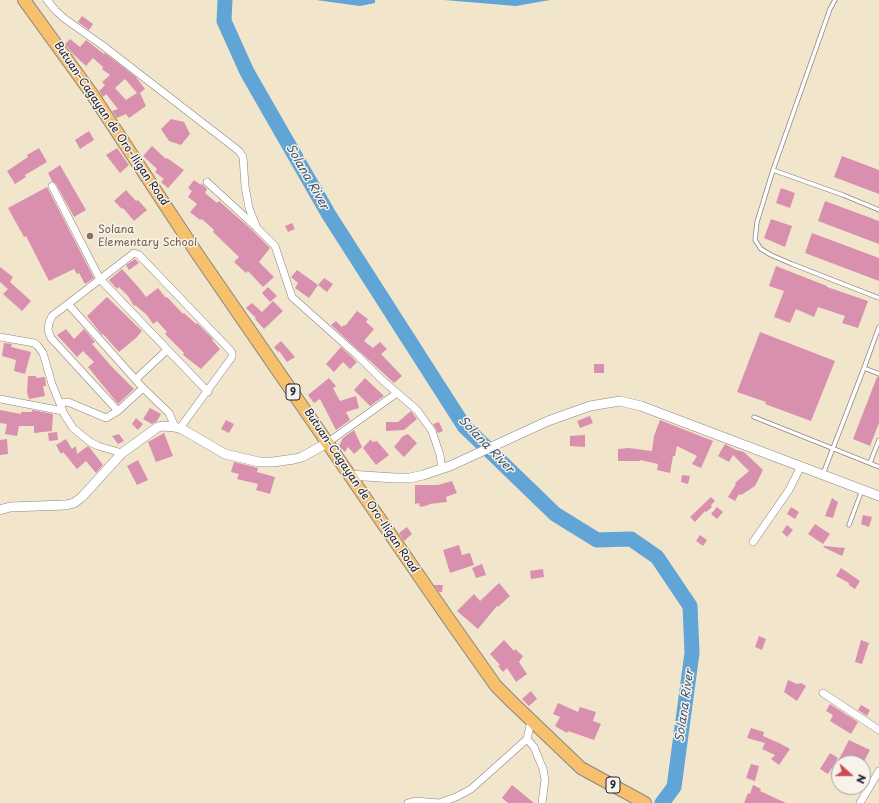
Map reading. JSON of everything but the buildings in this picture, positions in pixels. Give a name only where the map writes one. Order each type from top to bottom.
[{"type":"highway","name":"Butuan-Cagayan de Oro-Iligan Road","points":[[24,0],[92,94],[196,252],[496,686],[581,768],[645,803]]},
{"type":"street","points":[[47,0],[65,19],[102,45],[239,151],[243,157],[245,186],[249,208],[257,228]]},
{"type":"street","points":[[207,182],[275,246],[292,297],[397,393],[418,410],[432,431],[446,468]]},
{"type":"street","points":[[52,186],[100,279],[208,392]]},
{"type":"street","points":[[118,411],[51,338],[48,330],[52,316],[134,253],[137,253],[232,353],[232,357],[208,392],[178,428]]},
{"type":"street","points":[[68,304],[143,388],[169,413],[178,428]]},
{"type":"street","points":[[0,337],[37,345],[43,353],[52,384],[63,411],[73,428],[86,439],[98,446],[122,453]]},
{"type":"street","points":[[136,380],[167,350]]},
{"type":"street","points":[[60,403],[68,402],[104,418],[109,418],[143,388]]},
{"type":"street","points":[[0,510],[10,507],[66,505],[74,503],[82,497],[122,453],[158,427],[166,426],[178,428],[225,454],[259,462],[273,462],[302,457],[328,443],[397,393]]},
{"type":"street","points":[[0,399],[63,411]]},
{"type":"street","points":[[349,475],[378,478],[410,478],[446,468],[548,421],[590,406],[620,401],[642,406],[879,496]]},
{"type":"street","points":[[753,542],[789,490],[801,466]]},
{"type":"street","points":[[823,693],[879,730]]},
{"type":"street","points":[[408,803],[415,800],[439,803],[471,789],[527,739],[532,721]]},
{"type":"street","points":[[527,739],[534,747],[543,769],[545,780],[542,803]]},
{"type":"street","points":[[860,803],[879,770]]},
{"type":"lane","points":[[835,0],[830,9],[773,170],[757,222],[755,235],[757,244],[771,255],[879,298]]},
{"type":"lane","points":[[773,170],[843,195],[879,210]]},
{"type":"lane","points":[[823,475],[879,327]]},
{"type":"lane","points":[[864,368],[879,374]]},
{"type":"lane","points":[[754,417],[879,467]]},
{"type":"lane","points":[[870,463],[879,440]]},
{"type":"lane","points":[[849,525],[862,489]]},
{"type":"water","points":[[316,0],[375,0],[375,3],[360,6]]},
{"type":"water","points":[[444,0],[550,0],[516,6]]},
{"type":"waterway","name":"Solana River","points":[[225,0],[224,21],[247,72],[329,215],[464,426],[555,514],[597,540],[631,539],[657,557],[690,606],[692,653],[674,787],[662,803]]},
{"type":"place","name":"Solana Elementary School","points":[[90,236]]}]
